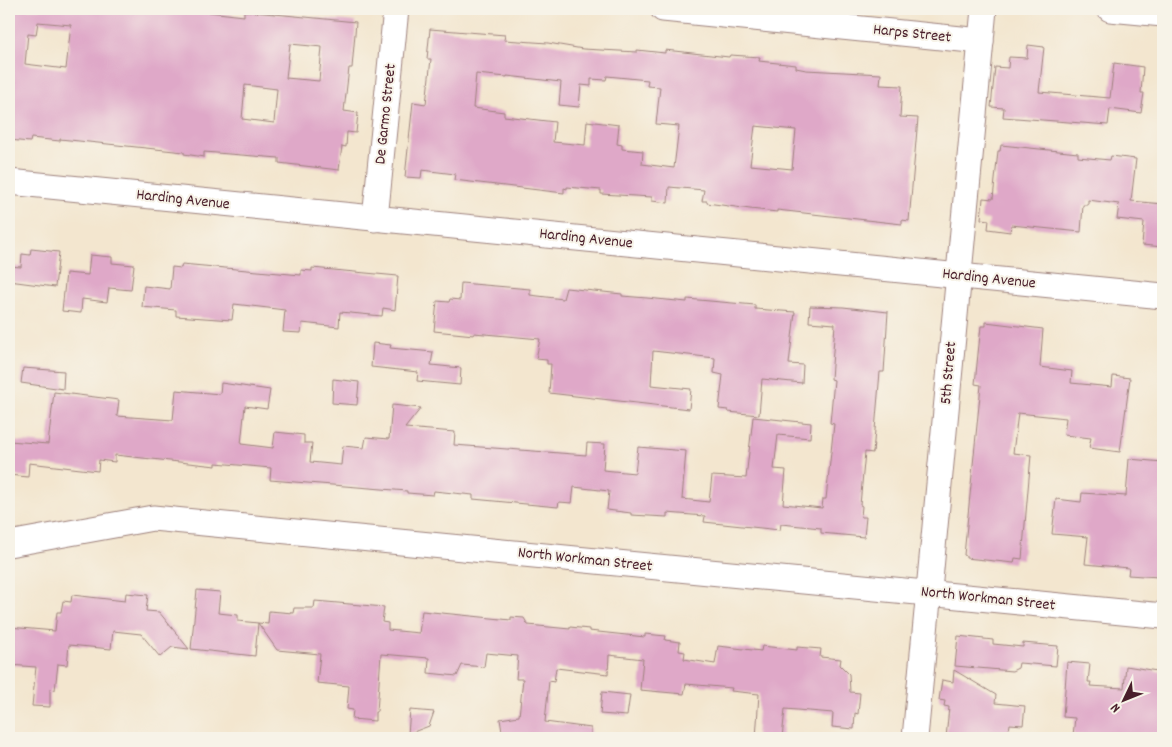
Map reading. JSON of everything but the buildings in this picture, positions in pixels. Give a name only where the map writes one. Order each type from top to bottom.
[{"type":"street","name":"De Garmo Street","points":[[375,219],[396,9]]},
{"type":"street","name":"Harps Street","points":[[663,9],[981,41]]},
{"type":"street","name":"5th Street","points":[[915,738],[984,9]]},
{"type":"street","points":[[1110,9],[1163,14]]},
{"type":"street","name":"Harding Avenue","points":[[9,182],[1163,296]]},
{"type":"street","name":"North Workman Street","points":[[9,544],[153,518],[1163,616]]}]
